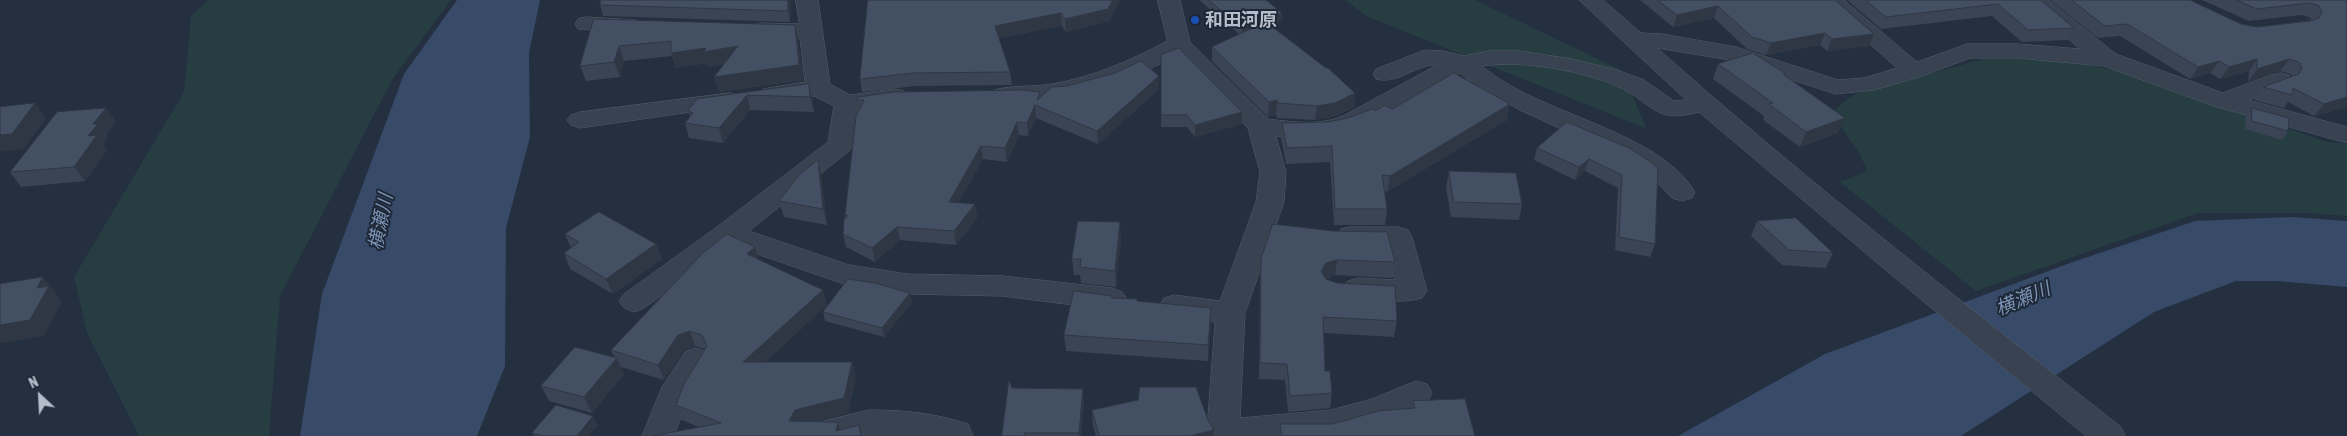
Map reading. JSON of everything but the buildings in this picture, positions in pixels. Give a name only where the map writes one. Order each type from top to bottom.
[{"type":"street","points":[[807,0],[818,88]]},
{"type":"street","points":[[1169,0],[1179,44],[1260,126],[1273,172],[1270,202],[1275,229],[1230,313],[1224,417],[1225,434],[1331,423],[1380,409],[1416,393]]},
{"type":"street","points":[[1590,0],[1703,102],[1898,265],[2109,436]]},
{"type":"street","points":[[1832,0],[1914,71]]},
{"type":"street","points":[[2034,0],[2086,44],[2108,58],[2223,101],[2347,135]]},
{"type":"street","points":[[586,24],[654,26]]},
{"type":"street","points":[[742,29],[811,31]]},
{"type":"street","points":[[1634,40],[1703,46],[1736,54],[1836,86],[1865,85],[1914,71],[1967,51],[2018,51],[2093,59],[2108,58]]},
{"type":"street","points":[[975,95],[1024,95],[1077,88],[1154,59],[1179,44]]},
{"type":"street","points":[[1385,74],[1425,57],[1444,58],[1463,63],[1483,80],[1529,105],[1635,153],[1658,168],[1682,192]]},
{"type":"street","points":[[1260,126],[1304,130],[1339,126],[1371,111],[1421,81],[1463,63],[1489,58],[1533,59],[1615,77],[1635,85],[1656,101],[1670,108],[1680,109],[1703,102]]},
{"type":"street","points":[[2223,101],[2280,80]]},
{"type":"street","points":[[580,120],[818,88],[847,103],[896,96],[916,96]]},
{"type":"street","points":[[634,301],[727,234],[840,145],[847,103]]},
{"type":"street","points":[[727,234],[847,275],[907,284],[1003,286],[1230,313]]},
{"type":"street","points":[[1322,235],[1398,237],[1412,291],[1336,287]]},
{"type":"street","points":[[658,436],[673,396],[696,360]]},
{"type":"street","points":[[812,436],[869,423],[910,423],[956,434],[957,436]]},
{"type":"green space","points":[[208,0],[451,0],[392,80],[280,296],[269,436],[139,436],[87,333],[74,277],[184,92],[191,16]]},
{"type":"green space","points":[[1346,0],[1475,0],[1621,70],[1647,129],[1366,16]]},
{"type":"green space","points":[[1987,58],[2062,60],[2132,73],[2327,142],[2347,144],[2347,216],[2306,213],[2198,213],[1976,291],[1840,182],[1867,171],[1860,154],[1831,112],[1855,94]]},
{"type":"water","name":"横瀬川","points":[[457,0],[540,0],[529,53],[530,137],[506,228],[505,366],[477,436],[300,436],[322,294],[404,74]]},
{"type":"water","name":"横瀬川","points":[[2292,217],[2347,221],[2347,287],[2277,281],[2236,281],[2154,312],[1961,436],[1678,436],[1825,354],[2070,263],[2195,221]]},
{"type":"place","name":"和田河原","points":[[1195,20]]}]
